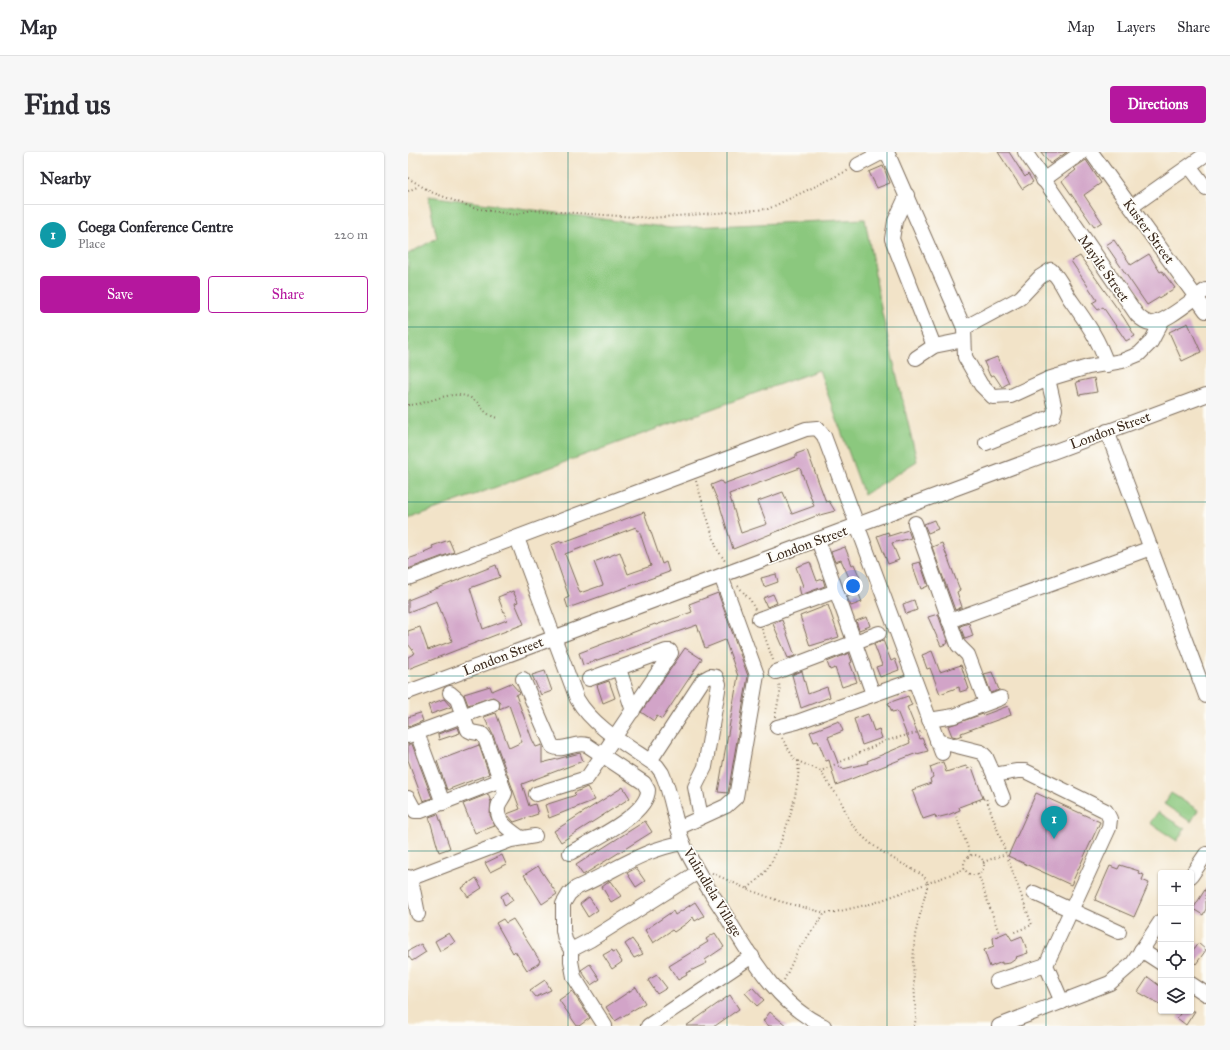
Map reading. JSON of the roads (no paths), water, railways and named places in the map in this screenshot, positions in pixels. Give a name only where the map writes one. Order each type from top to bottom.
[{"type":"street","points":[[858,166],[883,152]]},
{"type":"street","points":[[887,152],[907,195],[964,334],[965,357],[981,385],[992,397],[1011,396],[1048,379],[1139,354],[1150,342],[1162,321],[1201,293]]},
{"type":"street","name":"Mayile Street","points":[[1025,152],[1137,316],[1149,323],[1162,321]]},
{"type":"street","points":[[1043,180],[1082,152]]},
{"type":"street","name":"Kuster Street","points":[[1091,152],[1131,207],[1201,293],[1206,311]]},
{"type":"street","points":[[1131,207],[1190,167],[1206,154]]},
{"type":"street","points":[[1190,167],[1206,188]]},
{"type":"street","points":[[907,195],[895,221],[892,239],[934,346]]},
{"type":"street","points":[[916,358],[934,346],[964,334],[1020,298],[1040,277],[1051,270],[1060,279],[1069,297],[1087,321],[1101,346],[1107,364]]},
{"type":"street","points":[[986,443],[1054,416],[1055,409],[1048,379]]},
{"type":"street","name":"London Street","points":[[408,692],[1206,395]]},
{"type":"street","points":[[408,578],[814,428],[820,430],[824,436],[940,747],[981,752],[986,757],[1003,798]]},
{"type":"street","points":[[1107,431],[1206,696]]},
{"type":"street","points":[[915,523],[958,645],[968,655],[986,703]]},
{"type":"street","name":"Vulindlela Village","points":[[517,538],[553,638],[582,708],[594,720],[657,766],[665,780],[683,843],[698,872],[752,956],[777,990],[808,1023],[824,1026]]},
{"type":"street","points":[[818,540],[873,694]]},
{"type":"street","points":[[949,621],[1151,548]]},
{"type":"street","points":[[678,828],[726,806],[736,797],[757,679],[738,619],[721,576]]},
{"type":"street","points":[[759,619],[836,591]]},
{"type":"street","points":[[776,672],[879,633]]},
{"type":"street","points":[[536,794],[584,780],[590,775],[671,653],[670,651],[666,651],[589,679]]},
{"type":"street","points":[[620,668],[633,711]]},
{"type":"street","points":[[650,761],[703,680],[710,676],[716,677],[719,684],[709,752],[705,767],[695,787],[701,817]]},
{"type":"street","points":[[523,680],[552,746],[561,749],[583,744],[602,755],[647,786],[648,795],[643,805],[633,816],[570,853]]},
{"type":"street","points":[[777,727],[797,722],[914,680]]},
{"type":"street","points":[[450,692],[457,699],[462,716],[470,732],[484,735],[505,793],[498,807],[499,816],[506,827],[521,838]]},
{"type":"street","points":[[929,720],[954,716],[1001,698]]},
{"type":"street","points":[[443,803],[412,735],[492,705]]},
{"type":"street","points":[[994,775],[1025,771],[1106,811],[1110,819],[1109,828],[1046,965],[998,981]]},
{"type":"street","points":[[408,798],[413,809],[417,812],[501,780]]},
{"type":"street","points":[[418,914],[414,894],[408,878],[521,838],[535,836]]},
{"type":"street","points":[[605,1026],[574,977],[571,961],[572,950],[565,940],[562,920],[563,904],[573,890],[634,857],[683,843]]},
{"type":"street","points":[[1198,873],[1206,854]]},
{"type":"street","points":[[572,950],[698,872]]},
{"type":"street","points":[[1034,893],[1072,909],[1119,932]]},
{"type":"street","points":[[999,1026],[1110,983],[1126,971],[1158,925]]},
{"type":"street","points":[[1141,950],[1158,961]]},
{"type":"street","points":[[648,1026],[752,956]]},
{"type":"street","points":[[1046,965],[1062,1002]]},
{"type":"street","points":[[1194,986],[1206,994]]},
{"type":"place","name":"Coega Conference Centre","points":[[1054,839]]}]
